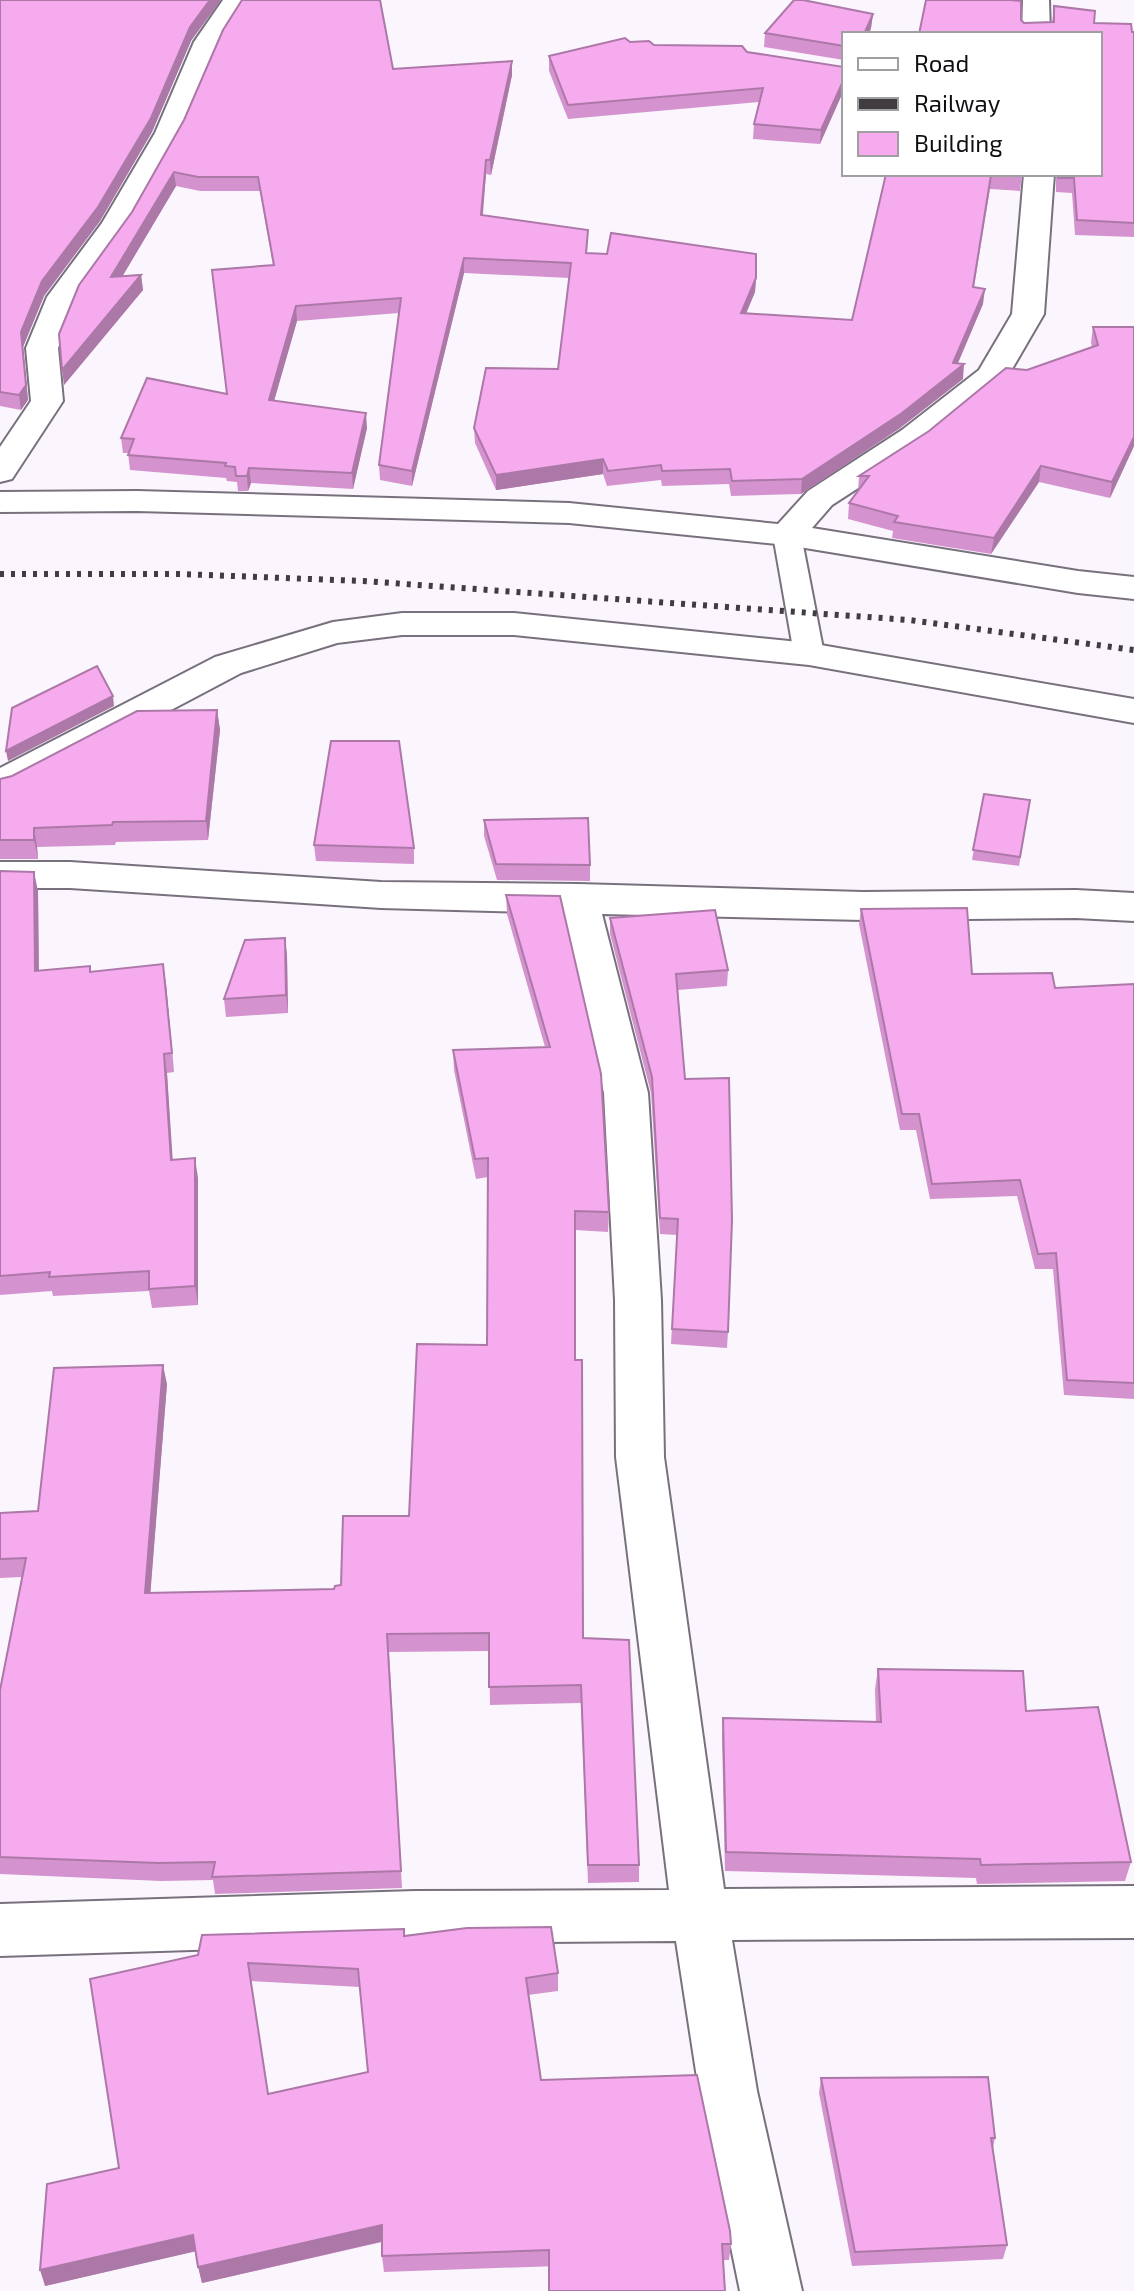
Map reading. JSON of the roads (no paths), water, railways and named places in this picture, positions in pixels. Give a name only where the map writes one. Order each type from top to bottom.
[{"type":"street","points":[[0,472],[47,401],[42,348],[63,297],[116,225],[169,133],[208,42],[236,0]]},
{"type":"street","points":[[1036,0],[1036,32]]},
{"type":"street","points":[[787,535],[820,498],[914,437],[992,376],[1028,314],[1039,176]]},
{"type":"street","points":[[0,502],[152,501],[569,513],[787,535],[1078,582],[1134,588]]},
{"type":"street","points":[[0,784],[228,665],[333,633],[402,624],[514,624],[809,654],[1134,711]]},
{"type":"street","points":[[0,875],[70,875],[381,895],[578,897],[848,906],[1076,904],[1134,907]]},
{"type":"street","points":[[578,897],[626,1093],[638,1300],[640,1457],[700,1913],[728,2091],[771,2291]]},
{"type":"street","points":[[0,1930],[415,1917],[1134,1912]]},
{"type":"lane","points":[[787,535],[809,654]]},
{"type":"railway","points":[[0,574],[180,574],[363,581],[909,620],[1134,650]]}]
